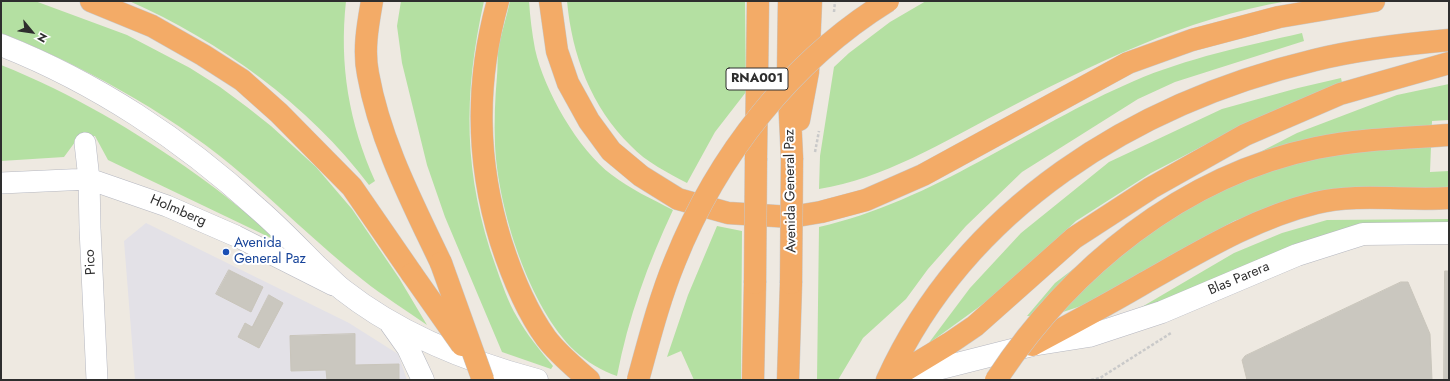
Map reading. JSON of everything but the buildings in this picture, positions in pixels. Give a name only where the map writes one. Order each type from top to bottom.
[{"type":"highway","points":[[91,1],[152,26],[203,55],[242,80],[279,113],[352,187],[483,374]]},
{"type":"highway","points":[[372,1],[366,30],[367,73],[394,164],[441,263],[483,374]]},
{"type":"highway","points":[[498,1],[488,46],[481,112],[482,147],[490,202],[506,259],[526,306],[547,339],[589,380]]},
{"type":"highway","points":[[550,1],[557,51],[568,83],[589,121],[612,151],[641,176],[678,199],[728,213],[791,217],[821,212],[866,200],[923,175],[1128,63],[1192,40],[1280,17],[1374,1]]},
{"type":"highway","name":"RNA001","points":[[753,380],[758,1]]},
{"type":"highway","name":"Avenida General Paz","points":[[788,380],[790,346],[792,157],[788,74],[789,1]]},
{"type":"highway","points":[[792,157],[808,72],[811,1]]},
{"type":"highway","points":[[638,380],[655,316],[675,261],[704,202],[728,160],[751,126],[780,92],[823,48],[872,11],[888,1]]},
{"type":"highway","points":[[889,380],[914,330],[944,286],[978,243],[1020,204],[1074,162],[1126,130],[1186,102],[1246,80],[1316,60],[1388,46],[1449,40]]},
{"type":"highway","points":[[889,380],[975,326],[1074,238],[1150,188],[1245,135],[1340,94],[1449,63]]},
{"type":"highway","points":[[996,380],[1020,344],[1047,311],[1098,260],[1140,227],[1179,202],[1225,178],[1274,159],[1317,148],[1353,142],[1449,135]]},
{"type":"highway","points":[[1032,345],[1229,236],[1270,216],[1318,203],[1348,200],[1422,200],[1449,198]]},
{"type":"main road","points":[[1,45],[60,72],[108,98],[158,129],[217,173],[257,208],[342,290],[389,321],[483,374],[537,380]]},
{"type":"main road","name":"Blas Parera","points":[[889,380],[1032,345],[1089,336],[1162,312],[1297,255],[1363,234],[1449,233]]},
{"type":"main road","points":[[389,321],[408,348],[423,380]]},
{"type":"street","name":"Pico","points":[[85,143],[89,179],[97,380]]},
{"type":"street","name":"Holmberg","points":[[1,182],[89,179],[167,206],[236,236],[342,290]]},
{"type":"shaded area","points":[[146,223],[349,323],[398,354],[407,380],[135,380],[124,241]]},
{"type":"green space","points":[[1,1],[35,1],[127,35],[190,68],[220,87],[247,107],[271,126],[316,167],[352,209],[399,278],[427,325],[363,280],[329,252],[231,165],[179,126],[121,90],[91,74],[1,33]]},
{"type":"green space","points":[[129,1],[346,1],[344,48],[348,93],[359,137],[375,181],[369,185],[319,128],[291,102],[261,78],[196,35]]},
{"type":"green space","points":[[401,1],[484,1],[472,69],[470,102],[472,167],[477,200],[485,233],[508,299],[525,330],[553,366],[551,369],[502,352],[445,217],[427,165],[402,63],[397,26]]},
{"type":"green space","points":[[510,1],[529,1],[531,25],[539,65],[554,100],[564,118],[587,151],[599,164],[626,185],[673,210],[655,250],[640,291],[627,333],[617,376],[600,369],[585,359],[575,351],[558,332],[530,283],[519,256],[510,227],[502,198],[497,170],[495,145],[495,101],[498,49]]},
{"type":"green space","points":[[567,1],[745,1],[746,92],[715,132],[687,183],[658,167],[637,152],[617,131],[605,114],[594,97],[579,60],[573,41]]},
{"type":"green space","points":[[926,1],[1288,1],[1212,19],[1139,45],[1068,78],[912,158],[866,177],[819,189],[820,156],[834,67],[849,53],[890,22]]},
{"type":"green space","points":[[1302,33],[1304,41],[1175,82],[1138,99],[1022,172],[966,226],[928,269],[906,299],[863,338],[838,380],[817,380],[819,227],[861,215],[902,200],[941,182],[1094,99],[1134,81],[1217,53]]},
{"type":"green space","points":[[1,65],[53,88],[127,128],[197,175],[226,197],[274,235],[273,239],[108,160],[95,136],[78,138],[64,157],[1,161]]},
{"type":"green space","points":[[1341,78],[1343,87],[1251,121],[1151,173],[1076,221],[1001,291],[928,344],[970,288],[1021,233],[1109,162],[1222,109]]},
{"type":"green space","points":[[1449,84],[1449,120],[1432,121],[1430,172],[1449,171],[1449,191],[1314,194],[1234,221],[1087,304],[1051,316],[1027,316],[1055,283],[1157,205],[1297,133],[1397,95]]},
{"type":"green space","points":[[1449,219],[1449,229],[1355,230],[1150,307],[1140,308],[1234,253],[1282,233],[1327,220]]},
{"type":"green space","points":[[717,226],[742,231],[741,380],[694,380],[681,351],[667,357],[688,295]]},
{"type":"place","name":"Avenida General Paz","points":[[226,252]]}]
